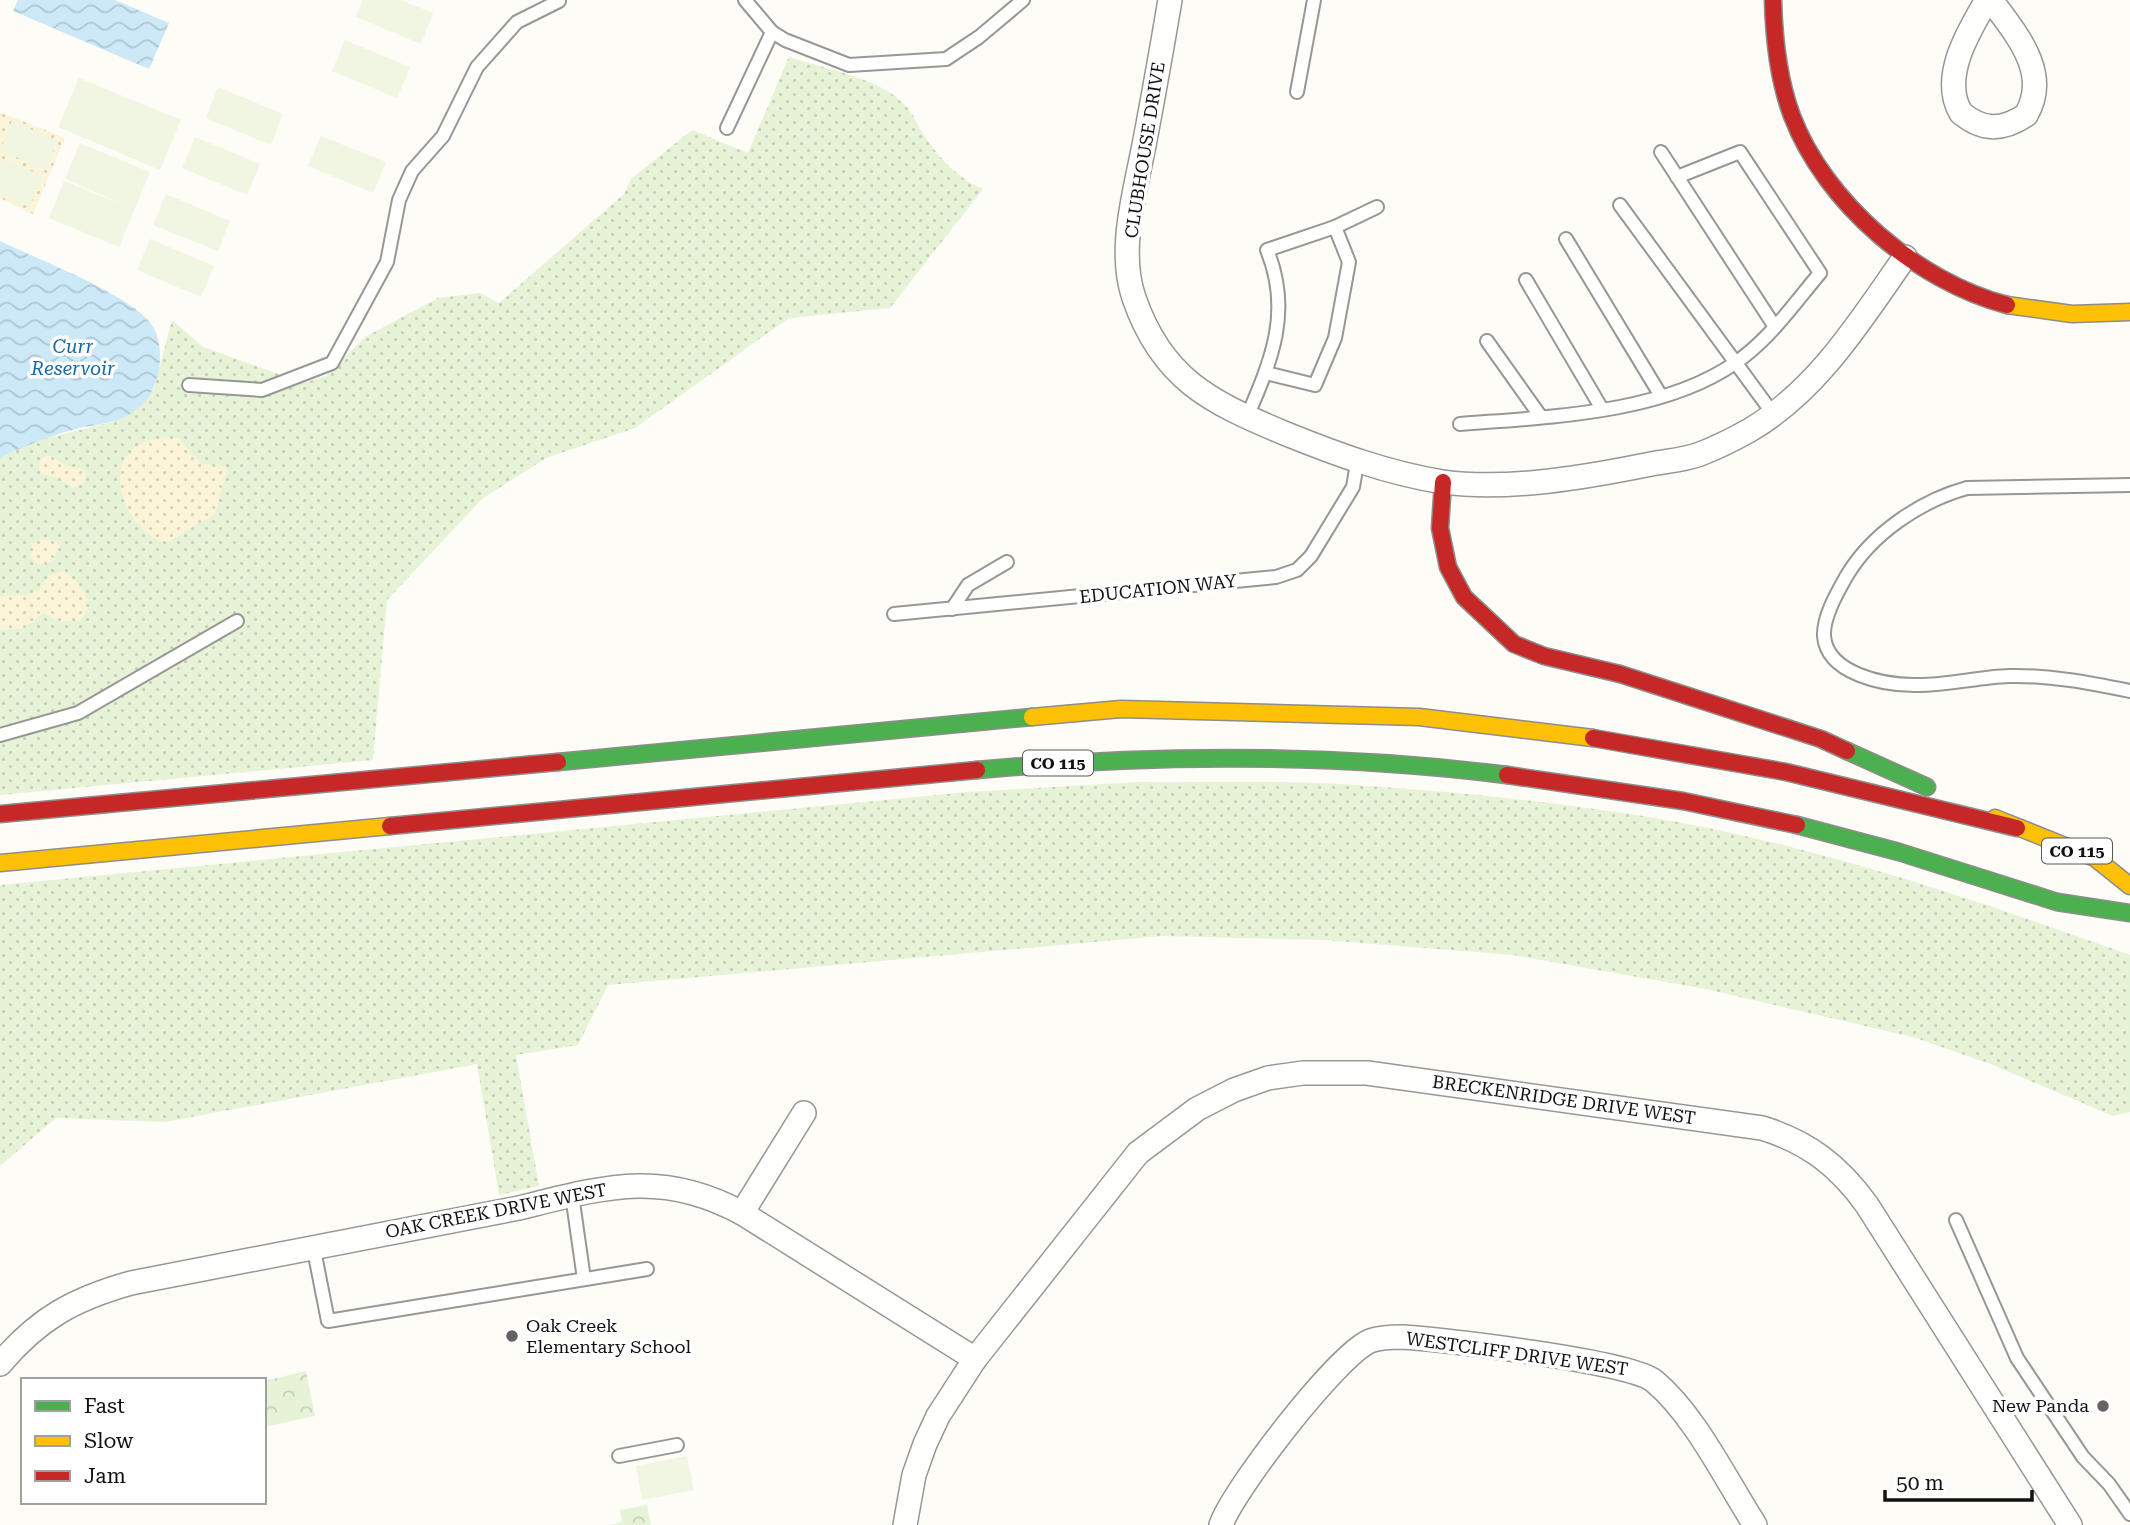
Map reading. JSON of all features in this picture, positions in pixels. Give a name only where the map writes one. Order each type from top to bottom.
[{"type":"main road","points":[[1773,0],[1778,65],[1800,133],[1836,187],[1905,257],[1973,294],[2012,307],[2059,314],[2130,312]]},
{"type":"main road","points":[[1443,482],[1440,528],[1448,567],[1464,597],[1514,644],[1544,656],[1620,674],[1821,739],[2017,828]]},
{"type":"main road","name":"CO 115","points":[[0,814],[1018,717],[1121,709],[1215,710],[1419,717],[1533,729],[1657,747],[1786,772],[2017,828],[2095,858],[2130,886]]},
{"type":"main road","name":"CO 115","points":[[0,863],[1022,765],[1123,758],[1253,759],[1416,766],[1648,795],[1775,820],[1935,863],[2083,910],[2130,913]]},
{"type":"street","name":"CLUBHOUSE DRIVE","points":[[1170,0],[1130,223],[1128,262],[1133,295],[1147,329],[1165,359],[1223,408],[1357,463],[1443,482],[1487,484],[1598,475],[1697,455],[1789,406],[1824,368],[1905,257]]},
{"type":"street","points":[[1989,0],[2030,58],[2036,77],[2032,105],[2026,115],[2000,128],[1985,127],[1961,113],[1952,88],[1954,72],[1974,22],[1989,0]]},
{"type":"street","name":"BRECKENRIDGE DRIVE WEST","points":[[905,1525],[914,1475],[937,1416],[975,1359],[1138,1153],[1197,1109],[1234,1090],[1268,1078],[1303,1073],[1367,1073],[1762,1128],[1803,1144],[1847,1178],[2070,1525]]},
{"type":"street","points":[[742,1213],[804,1113]]},
{"type":"street","name":"OAK CREEK DRIVE WEST","points":[[0,1364],[41,1323],[64,1307],[93,1294],[131,1283],[313,1245],[519,1208],[572,1195],[621,1186],[661,1185],[704,1194],[742,1213],[975,1359]]},
{"type":"street","name":"WESTCLIFF DRIVE WEST","points":[[1221,1525],[1234,1498],[1325,1379],[1370,1341],[1403,1336],[1635,1371],[1651,1379],[1681,1410],[1755,1525]]},
{"type":"lane","points":[[745,0],[772,32],[785,40],[849,65],[946,59],[979,37],[1023,0]]},
{"type":"lane","points":[[1297,92],[1314,0]]},
{"type":"lane","points":[[189,385],[262,390],[332,363],[387,262],[399,201],[412,171],[443,136],[477,67],[517,22],[559,1]]},
{"type":"lane","points":[[727,128],[772,32]]},
{"type":"lane","points":[[1661,152],[1775,327]]},
{"type":"lane","points":[[1460,424],[1602,410],[1692,389],[1737,362],[1775,327],[1820,273],[1740,152],[1676,177]]},
{"type":"lane","points":[[1620,205],[1774,415]]},
{"type":"lane","points":[[1247,417],[1266,373],[1281,305],[1278,276],[1267,250],[1335,227],[1377,207]]},
{"type":"lane","points":[[1266,373],[1315,385],[1335,338],[1349,262],[1335,227]]},
{"type":"lane","points":[[1566,239],[1661,396]]},
{"type":"lane","points":[[1526,280],[1602,410]]},
{"type":"lane","points":[[1487,341],[1541,418]]},
{"type":"lane","name":"EDUCATION WAY","points":[[894,614],[1276,577],[1297,570],[1311,556],[1353,487],[1357,463]]},
{"type":"lane","points":[[2130,485],[1967,488],[1947,494],[1886,532],[1858,559],[1830,610],[1824,638],[1828,651],[1837,662],[1860,675],[1891,684],[1916,685],[2010,676],[2088,682],[2130,691]]},
{"type":"lane","points":[[952,609],[968,585],[1007,562]]},
{"type":"lane","points":[[0,735],[78,713],[237,621]]},
{"type":"lane","points":[[572,1195],[584,1279]]},
{"type":"lane","points":[[1956,1220],[2017,1358],[2082,1457],[2109,1484],[2130,1514]]},
{"type":"lane","points":[[313,1245],[328,1321],[647,1269]]},
{"type":"lane","points":[[620,1456],[677,1445]]},
{"type":"green space","points":[[363,0],[401,0],[433,13],[421,44],[356,17]]},
{"type":"green space","points":[[345,40],[410,67],[397,98],[332,71]]},
{"type":"green space","points":[[789,57],[883,88],[907,107],[943,160],[965,180],[983,189],[890,308],[789,318],[635,428],[546,458],[482,499],[387,600],[373,760],[0,795],[0,458],[35,441],[108,423],[129,415],[154,388],[172,320],[203,347],[303,383],[326,376],[365,337],[438,298],[480,293],[499,303],[624,194],[631,179],[692,130],[748,153]]},
{"type":"green space","points":[[79,78],[181,120],[160,170],[58,127]]},
{"type":"green space","points":[[218,87],[283,114],[271,145],[206,118]]},
{"type":"green space","points":[[12,121],[58,141],[45,170],[0,150]]},
{"type":"green space","points":[[321,136],[386,162],[373,193],[308,166]]},
{"type":"green space","points":[[195,137],[260,164],[247,195],[182,168]]},
{"type":"green space","points":[[80,143],[150,172],[119,247],[49,218],[64,181],[127,206],[65,179]]},
{"type":"green space","points":[[0,158],[43,176],[29,207],[0,194]]},
{"type":"green space","points":[[166,194],[230,221],[218,251],[153,225]]},
{"type":"green space","points":[[150,239],[214,266],[201,297],[137,270]]},
{"type":"green space","points":[[1137,782],[1327,783],[1426,790],[1571,806],[1705,827],[1767,841],[1950,893],[2130,955],[2130,1112],[2113,1116],[1993,1065],[1913,1037],[1706,989],[1513,955],[1324,940],[1162,936],[608,985],[578,1045],[516,1055],[539,1186],[499,1195],[477,1064],[165,1122],[56,1118],[0,1166],[0,885],[968,792]]},
{"type":"green space","points":[[306,1371],[315,1416],[266,1427],[266,1381]]},
{"type":"green space","points":[[687,1456],[694,1490],[642,1500],[636,1466]]},
{"type":"green space","points":[[647,1505],[651,1525],[609,1525],[622,1522],[620,1510]]},
{"type":"sand","points":[[0,112],[65,138],[33,214],[0,198]]},
{"type":"sand","points":[[167,437],[179,439],[201,464],[224,466],[227,470],[215,514],[166,543],[142,528],[132,516],[121,486],[121,472],[125,458],[135,447]]},
{"type":"sand","points":[[49,455],[67,466],[83,469],[86,475],[84,483],[73,488],[59,478],[42,474],[38,465],[42,458]]},
{"type":"sand","points":[[41,539],[56,541],[59,547],[53,560],[45,565],[36,563],[31,557],[31,546]]},
{"type":"sand","points":[[63,571],[77,582],[87,599],[88,610],[80,620],[60,622],[43,613],[25,628],[0,630],[0,596],[25,595],[39,590],[48,576]]},
{"type":"water","points":[[18,0],[115,0],[169,23],[149,69],[13,11]]},
{"type":"water","name":"Curr Reservoir","points":[[0,241],[78,276],[134,308],[152,325],[160,352],[152,392],[132,413],[107,423],[59,434],[0,458]]},
{"type":"traffic: fast","points":[[558,762],[1032,717]]},
{"type":"traffic: fast","points":[[1847,751],[1927,787]]},
{"type":"traffic: fast","points":[[977,770],[1109,761],[1242,758],[1375,763],[1507,775]]},
{"type":"traffic: fast","points":[[1797,825],[1899,852],[2057,902],[2130,913]]},
{"type":"traffic: slow","points":[[2007,305],[2072,314],[2130,312]]},
{"type":"traffic: slow","points":[[1032,717],[1121,709],[1419,717],[1593,738]]},
{"type":"traffic: slow","points":[[1995,818],[2095,858],[2130,886]]},
{"type":"traffic: slow","points":[[0,863],[390,826]]},
{"type":"traffic: jam","points":[[1773,0],[1774,30],[1787,102],[1807,148],[1827,179],[1851,208],[1909,258],[1940,278],[1974,294],[2007,305]]},
{"type":"traffic: jam","points":[[1443,482],[1440,528],[1448,567],[1464,597],[1514,644],[1544,656],[1620,674],[1821,739],[1847,751]]},
{"type":"traffic: jam","points":[[1593,738],[1786,772],[2017,828]]},
{"type":"traffic: jam","points":[[0,814],[558,762]]},
{"type":"traffic: jam","points":[[390,826],[977,770]]},
{"type":"traffic: jam","points":[[1507,775],[1683,801],[1797,825]]},
{"type":"place","name":"Oak Creek Elementary School","points":[[512,1336]]},
{"type":"place","name":"New Panda","points":[[2103,1406]]}]
